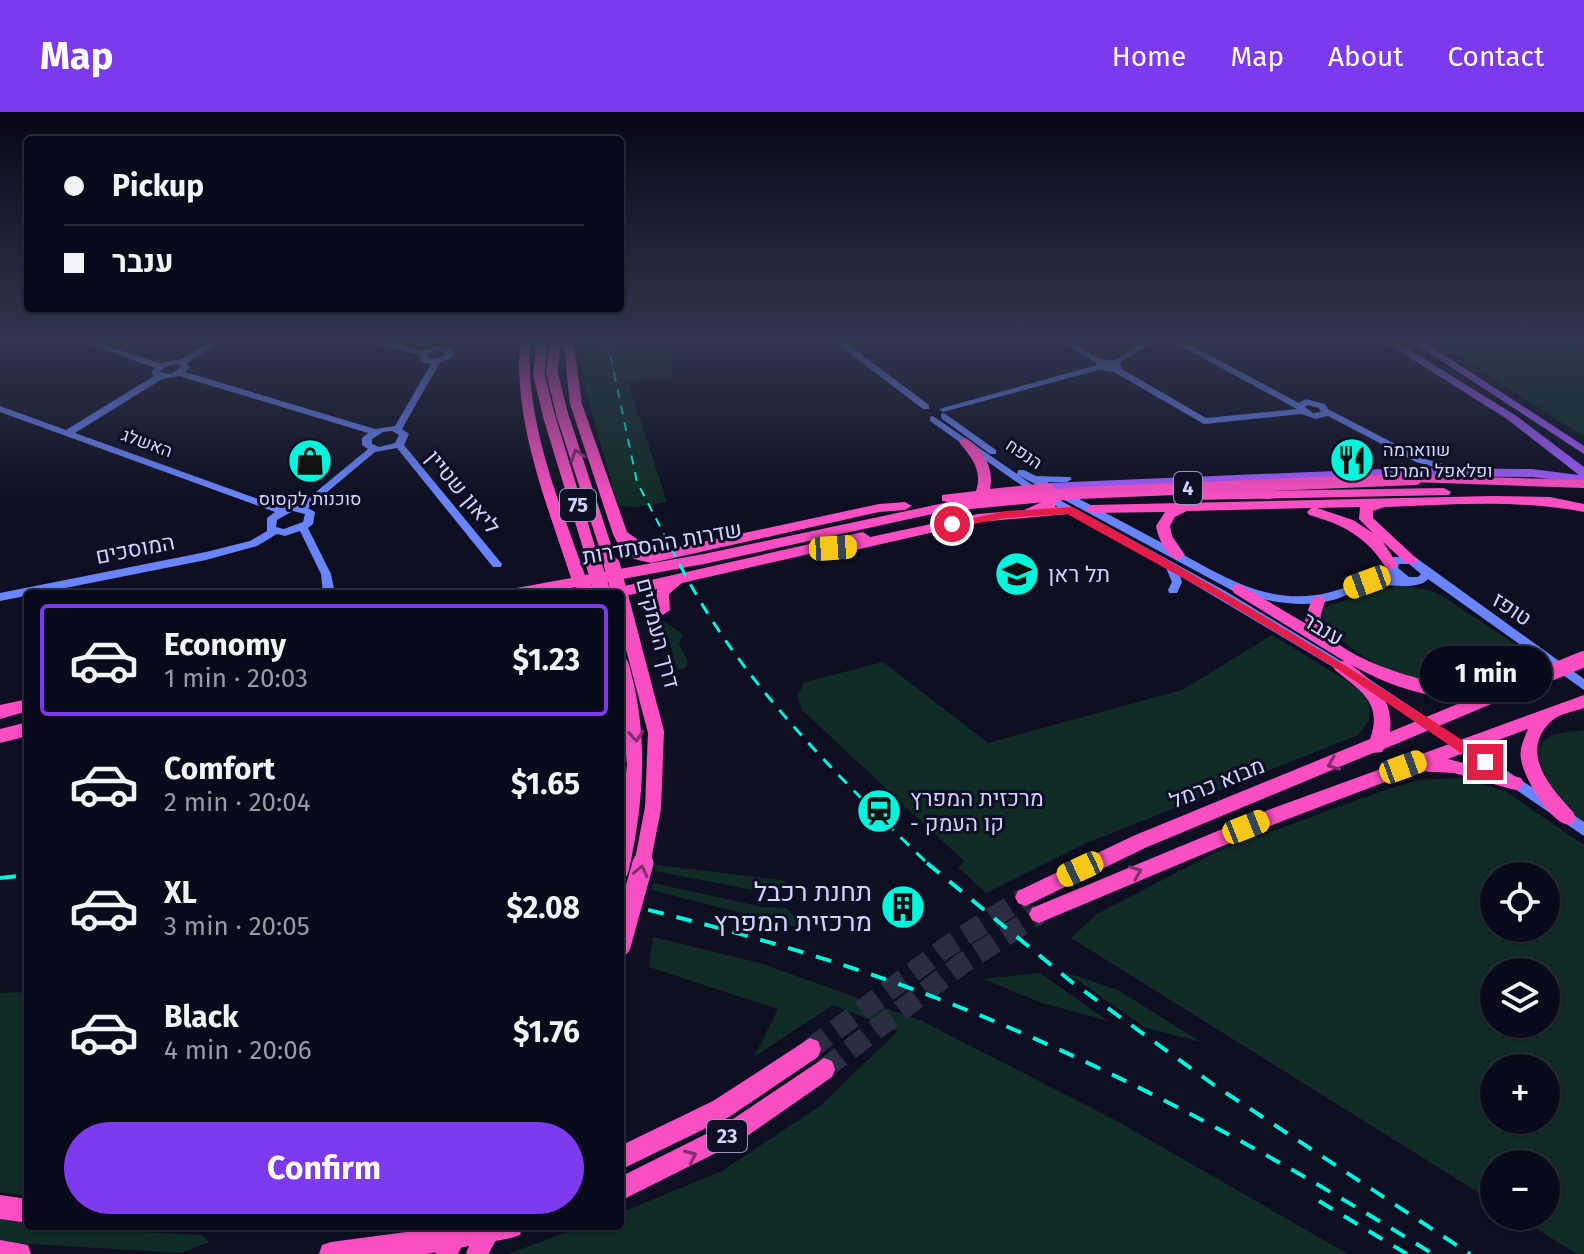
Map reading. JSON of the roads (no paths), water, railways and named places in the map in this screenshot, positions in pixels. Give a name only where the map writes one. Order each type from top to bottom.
[{"type":"highway","points":[[526,392],[529,416],[581,584],[604,590]]},
{"type":"highway","name":"דרך העמקים","points":[[546,392],[607,547],[618,590]]},
{"type":"highway","name":"דרך העמקים","points":[[553,392],[555,415],[608,590]]},
{"type":"highway","points":[[575,392],[637,588]]},
{"type":"highway","points":[[965,442],[984,469],[982,492]]},
{"type":"highway","name":"4","points":[[817,542],[965,507],[1078,493],[1401,479],[1584,478]]},
{"type":"highway","points":[[817,542],[848,522],[905,506],[1030,482],[1049,494],[1046,508],[1028,513]]},
{"type":"highway","points":[[1238,506],[1326,497],[1345,491]]},
{"type":"highway","name":"4","points":[[965,507],[1345,491],[1463,492],[1584,508]]},
{"type":"highway","points":[[1463,492],[1584,493]]},
{"type":"highway","points":[[1092,509],[1510,500],[1561,503]]},
{"type":"highway","points":[[817,542],[852,546],[978,518],[1028,513],[1069,504]]},
{"type":"highway","points":[[1381,504],[1366,509],[1366,519],[1411,560]]},
{"type":"highway","points":[[620,534],[632,542],[639,556],[651,558],[879,508],[905,506]]},
{"type":"highway","points":[[1174,560],[1163,526],[1170,514],[1187,507]]},
{"type":"highway","points":[[1289,507],[1329,515],[1356,527],[1376,543],[1392,567]]},
{"type":"highway","name":"שדרות ההסתדרות","points":[[618,590],[687,577],[817,542]]},
{"type":"highway","name":"שדרות ההסתדרות","points":[[558,590],[633,571],[817,542]]},
{"type":"highway","points":[[558,590],[566,572],[568,548]]},
{"type":"highway","points":[[609,590],[633,571]]},
{"type":"highway","points":[[663,610],[664,589],[687,577]]},
{"type":"highway","points":[[1239,589],[1393,679],[1424,689],[1474,694],[1520,685],[1584,659]]},
{"type":"highway","points":[[1318,601],[1313,610],[1314,624],[1333,644]]},
{"type":"highway","name":"דרך העמקים","points":[[624,611],[656,732],[653,808],[641,873],[624,932]]},
{"type":"highway","points":[[1341,666],[1371,689],[1382,706],[1384,723],[1376,747]]},
{"type":"highway","name":"דרך העמקים","points":[[624,675],[634,714],[637,765],[633,808],[624,851]]},
{"type":"highway","name":"מבוא כרמל","points":[[1025,897],[1139,842],[1376,747],[1520,685]]},
{"type":"highway","points":[[1039,914],[1141,869],[1460,745],[1578,704]]},
{"type":"highway","points":[[0,712],[24,706]]},
{"type":"highway","points":[[1550,714],[1533,731],[1528,760],[1541,787],[1567,818]]},
{"type":"highway","points":[[0,736],[24,730]]},
{"type":"highway","points":[[1403,767],[1454,766],[1515,783]]},
{"type":"highway","name":"23","points":[[624,1156],[721,1109],[810,1049]]},
{"type":"highway","name":"23","points":[[624,1187],[732,1133],[824,1069]]},
{"type":"highway","points":[[0,1207],[24,1210]]},
{"type":"highway","points":[[446,1254],[459,1230]]},
{"type":"highway","points":[[477,1254],[489,1230]]},
{"type":"highway","points":[[331,1254],[442,1240],[491,1230]]},
{"type":"highway","points":[[0,1252],[19,1254]]},
{"type":"main road","points":[[1472,392],[1542,439],[1584,478]]},
{"type":"main road","points":[[1494,392],[1584,451]]},
{"type":"main road","points":[[1532,473],[1547,469],[1554,461],[1542,439]]},
{"type":"main road","points":[[1049,494],[1107,484],[1460,471],[1584,478]]},
{"type":"main road","points":[[1067,479],[1107,484]]},
{"type":"main road","points":[[1069,504],[1071,490],[1091,485]]},
{"type":"street","points":[[68,433],[128,392]]},
{"type":"street","points":[[243,392],[374,432],[398,429],[404,434],[399,445],[373,449],[303,507],[281,511],[270,522],[274,531]]},
{"type":"street","points":[[398,429],[419,392]]},
{"type":"street","points":[[906,392],[940,414],[1011,392]]},
{"type":"street","points":[[1158,392],[1204,421],[1304,407]]},
{"type":"street","points":[[1275,392],[1419,460],[1460,471]]},
{"type":"street","points":[[1278,392],[1304,407]]},
{"type":"street","name":"האשלג","points":[[0,409],[281,511]]},
{"type":"street","points":[[1322,413],[1388,449],[1397,456],[1395,461]]},
{"type":"street","name":"הנפח","points":[[940,414],[965,442],[1030,482]]},
{"type":"street","name":"הנפח","points":[[940,414],[1030,482]]},
{"type":"street","points":[[373,449],[366,442],[374,432]]},
{"type":"street","name":"ליאון שטיין","points":[[399,445],[497,564]]},
{"type":"street","points":[[1030,482],[1067,479]]},
{"type":"street","name":"הנפח","points":[[1049,494],[1069,504]]},
{"type":"street","points":[[1069,504],[1092,509]]},
{"type":"street","name":"ענבר","points":[[1069,504],[1174,560],[1239,589],[1291,603],[1318,601]]},
{"type":"street","points":[[303,507],[311,516],[303,527],[326,574],[328,590]]},
{"type":"street","name":"ענבר","points":[[1092,509],[1431,724],[1567,818]]},
{"type":"street","name":"המוסכים","points":[[35,590],[217,553],[253,544],[274,531],[291,532],[303,527]]},
{"type":"street","points":[[1173,590],[1177,578],[1174,560]]},
{"type":"street","points":[[1318,601],[1367,582],[1392,567],[1395,560],[1411,560],[1454,596]]},
{"type":"street","points":[[1392,567],[1410,580],[1454,596]]},
{"type":"street","points":[[1367,582],[1424,580],[1427,573]]},
{"type":"street","name":"המוסכים","points":[[0,597],[24,592]]},
{"type":"street","name":"טופז","points":[[1454,596],[1584,685]]},
{"type":"street","points":[[1567,818],[1584,830]]},
{"type":"tunnel","points":[[810,1049],[948,946],[1025,897]]},
{"type":"tunnel","points":[[824,1069],[963,963],[1039,914]]},
{"type":"railway","points":[[618,392],[637,482],[681,567]]},
{"type":"railway","points":[[680,565],[704,608],[761,688],[825,761],[929,865]]},
{"type":"railway","points":[[927,863],[1073,983],[1214,1085],[1470,1254]]},
{"type":"railway","points":[[0,878],[24,875]]},
{"type":"railway","points":[[624,904],[821,958],[900,984],[1004,1025],[1192,1115],[1314,1182],[1433,1254]]},
{"type":"railway","points":[[1319,1201],[1407,1254]]},
{"type":"place","name":"שווארמה ופלאפל המרכז","points":[[1352,460]]},
{"type":"place","name":"סוכנות לקסוס","points":[[310,461]]},
{"type":"place","name":"תל ראן","points":[[1017,574]]},
{"type":"place","name":"מרכזית המפרץ - קו העמק","points":[[879,811]]},
{"type":"place","name":"תחנת רכבל מרכזית המפרץ","points":[[903,907]]}]
